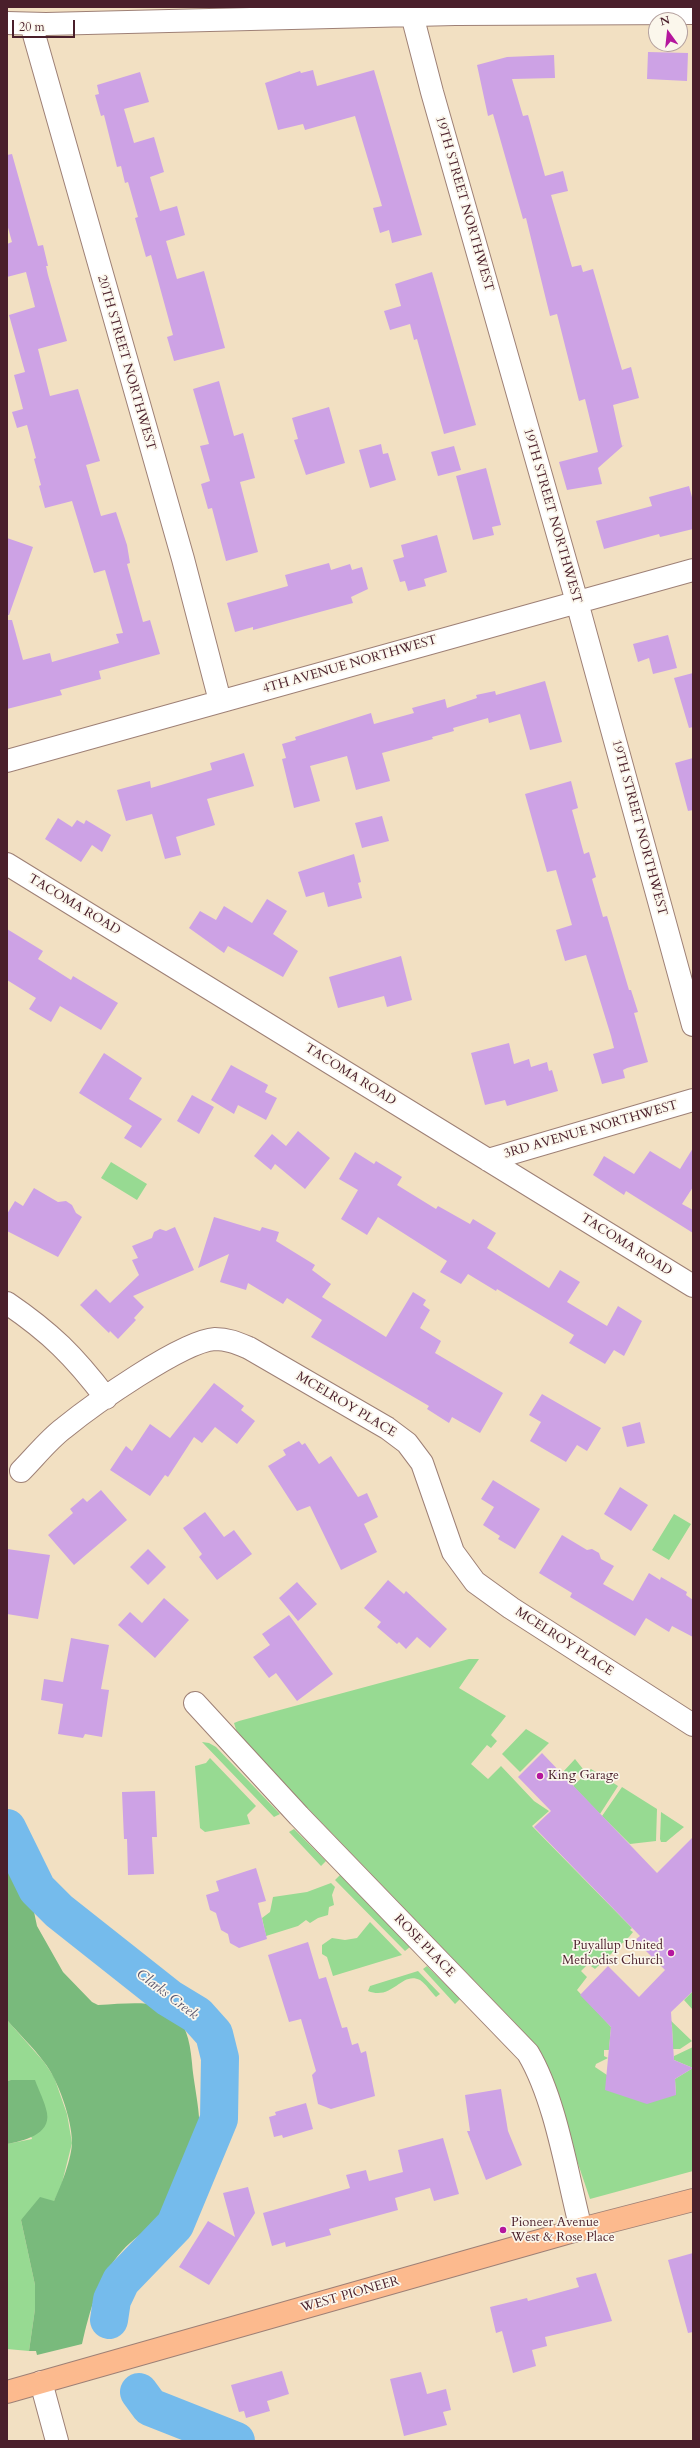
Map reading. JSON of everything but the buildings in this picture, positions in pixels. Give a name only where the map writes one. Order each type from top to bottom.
[{"type":"main road","name":"WEST PIONEER","points":[[7,2392],[581,2230],[693,2200]]},
{"type":"street","points":[[7,22],[31,24],[411,11],[693,13]]},
{"type":"street","name":"19TH STREET NORTHWEST","points":[[411,11],[420,39],[432,92],[577,602],[693,1025]]},
{"type":"street","name":"20TH STREET NORTHWEST","points":[[31,24],[182,559],[220,701]]},
{"type":"street","name":"4TH AVENUE NORTHWEST","points":[[7,760],[693,570]]},
{"type":"street","name":"TACOMA ROAD","points":[[7,864],[693,1286]]},
{"type":"street","name":"3RD AVENUE NORTHWEST","points":[[488,1160],[693,1100]]},
{"type":"street","points":[[7,1303],[46,1330],[77,1360],[106,1398]]},
{"type":"street","name":"MCELROY PLACE","points":[[21,1472],[63,1429],[153,1367],[198,1343],[213,1339],[230,1340],[250,1348],[387,1428],[407,1443],[416,1452],[428,1476],[453,1552],[475,1582],[511,1608],[693,1725]]},
{"type":"street","name":"ROSE PLACE","points":[[194,1703],[298,1816],[528,2053],[538,2068],[550,2104],[581,2230]]},
{"type":"street","points":[[41,2382],[57,2441]]},
{"type":"green space","points":[[111,1162],[147,1184],[137,1200],[101,1178]]},
{"type":"green space","points":[[674,1514],[691,1524],[669,1560],[652,1550]]},
{"type":"green space","points":[[469,1659],[479,1659],[459,1688],[506,1716],[491,1735],[497,1741],[491,1748],[487,1745],[471,1764],[488,1779],[501,1766],[534,1801],[549,1811],[532,1826],[632,1928],[630,1930],[633,1932],[629,1937],[595,1969],[588,1964],[581,1971],[587,1977],[577,1990],[611,2027],[609,2050],[604,2050],[604,2056],[608,2058],[596,2064],[595,2067],[607,2075],[676,2095],[675,2079],[693,2068],[693,2171],[590,2199],[569,2137],[522,2030],[238,1736],[234,1723]]},
{"type":"green space","points":[[526,1729],[549,1743],[520,1772],[502,1754]]},
{"type":"green space","points":[[202,1742],[209,1743],[216,1747],[280,1814],[274,1817]]},
{"type":"green space","points":[[210,1758],[256,1806],[247,1815],[250,1824],[205,1832],[200,1828],[195,1766],[206,1763]]},
{"type":"green space","points":[[575,1759],[583,1769],[563,1788],[562,1773]]},
{"type":"green space","points":[[591,1769],[618,1786],[600,1814],[573,1786]]},
{"type":"green space","points":[[622,1787],[657,1809],[656,1841],[630,1844],[602,1816]]},
{"type":"green space","points":[[661,1812],[684,1827],[666,1842],[661,1842],[660,1839]]},
{"type":"green space","points":[[294,1829],[326,1861],[321,1866],[289,1832]]},
{"type":"green space","points":[[7,1849],[30,1893],[37,1926],[63,1972],[92,2002],[98,2005],[135,2003],[163,2007],[174,2014],[183,2025],[189,2041],[198,2104],[199,2134],[197,2147],[186,2165],[163,2213],[154,2223],[126,2247],[107,2272],[96,2295],[82,2344],[37,2355],[36,2351],[29,2351],[35,2309],[35,2285],[21,2220],[40,2197],[54,2201],[68,2164],[72,2149],[72,2142],[67,2112],[59,2089],[49,2069],[40,2056],[7,2020]]},
{"type":"green space","points":[[340,1875],[410,1947],[405,1951],[335,1880]]},
{"type":"green space","points":[[331,1883],[335,1887],[332,1895],[334,1905],[329,1907],[328,1915],[318,1918],[310,1923],[306,1920],[298,1926],[266,1936],[262,1918],[270,1912],[273,1897],[307,1892]]},
{"type":"green space","points":[[370,1922],[402,1955],[333,1976],[327,1957],[322,1954],[322,1945],[332,1938],[345,1940],[357,1938]]},
{"type":"green space","points":[[427,1966],[460,1999],[455,2004],[423,1969]]},
{"type":"green space","points":[[418,1971],[440,1994],[436,1997],[420,1980],[413,1978],[407,1979],[390,1990],[384,1992],[377,1993],[368,1991],[370,1986]]},
{"type":"green space","points":[[693,1991],[693,2010],[684,2000]]},
{"type":"green space","points":[[667,2017],[692,2041],[680,2049],[673,2049],[672,2025],[658,2020]]},
{"type":"green space","points":[[7,2020],[44,2062],[54,2077],[67,2114],[72,2143],[61,2187],[54,2201],[21,2220],[35,2285],[35,2309],[29,2351],[7,2349],[7,2144],[32,2139],[11,2080],[7,2081]]},
{"type":"green space","points":[[693,2047],[693,2068],[674,2060],[674,2056]]},
{"type":"green space","points":[[35,2080],[46,2109],[47,2121],[45,2127],[34,2136],[7,2144],[7,2081]]},
{"type":"waterway","name":"Clarks Creek","points":[[7,1828],[37,1889],[59,1911],[169,1998],[197,2015],[214,2034],[220,2058],[219,2119],[175,2225],[121,2281],[112,2300],[109,2320]]},
{"type":"waterway","name":"Clarks Creek","points":[[139,2392],[150,2407],[236,2441]]},
{"type":"place","name":"King Garage","points":[[540,1776]]},
{"type":"place","name":"Puyallup United Methodist Church","points":[[671,1953]]},
{"type":"place","name":"Pioneer Avenue West & Rose Place","points":[[503,2230]]}]
